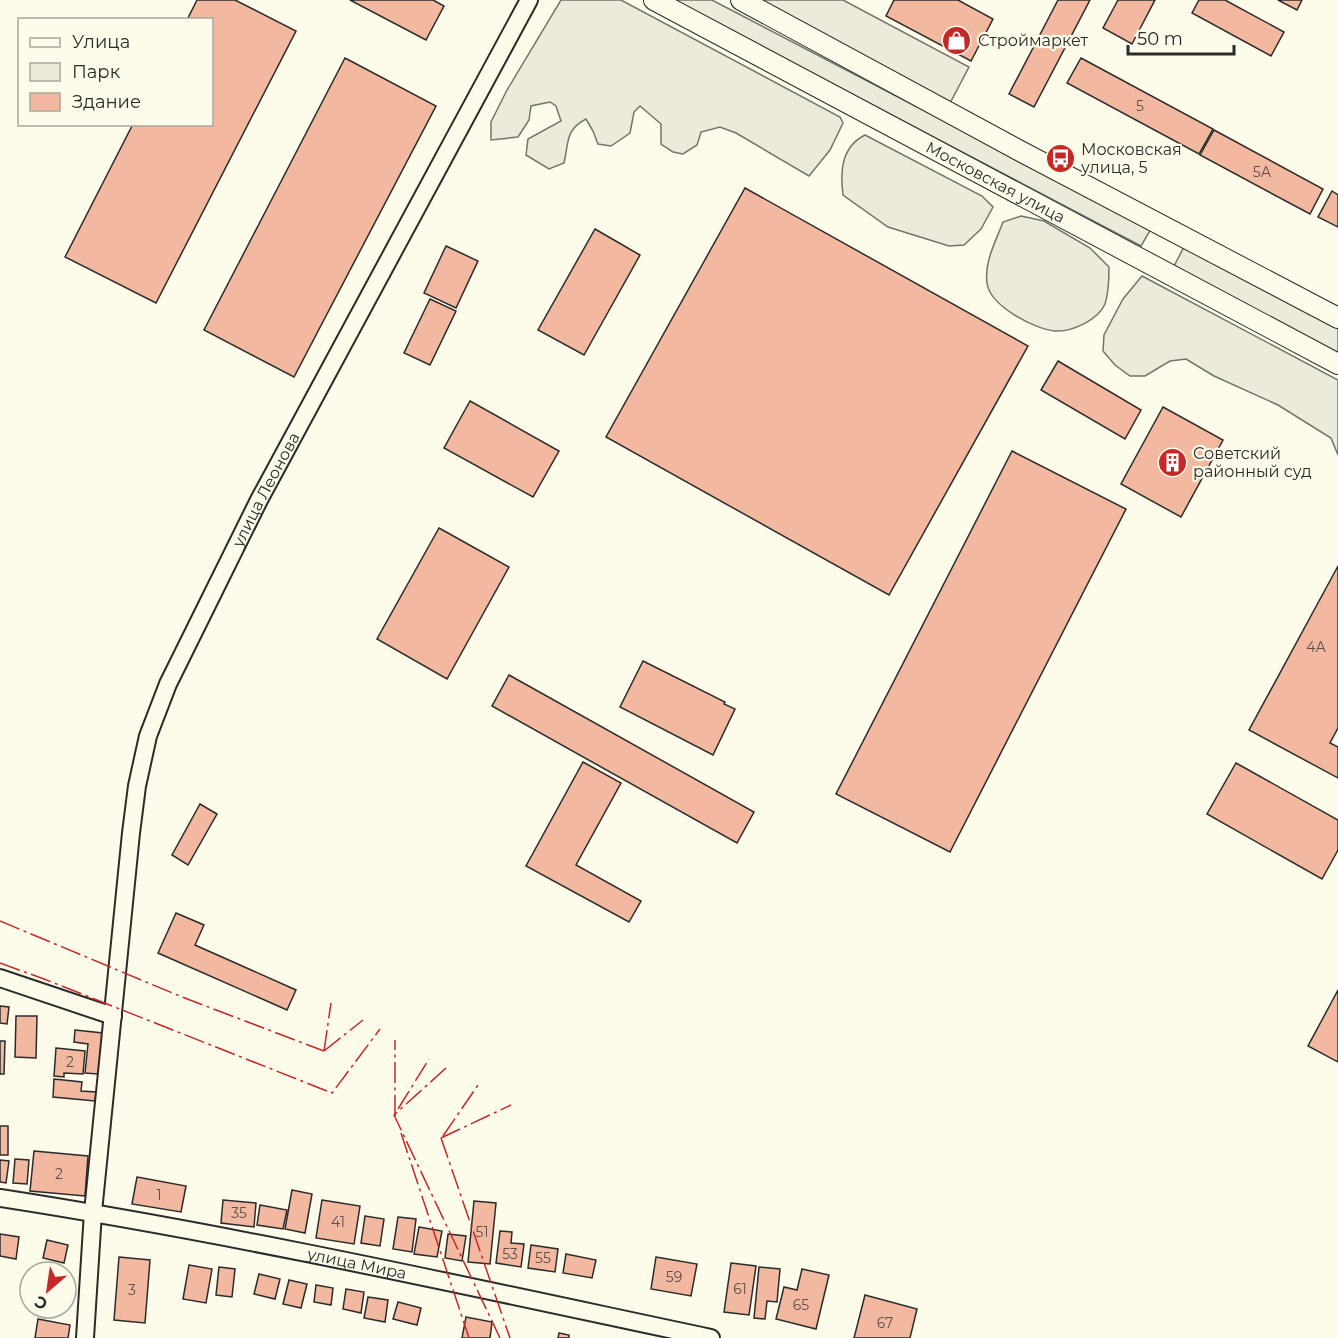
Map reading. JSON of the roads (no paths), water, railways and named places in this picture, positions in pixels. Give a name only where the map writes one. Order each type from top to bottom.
[{"type":"main road","name":"Московская улица","points":[[654,0],[1338,364]]},
{"type":"main road","points":[[741,0],[1338,318]]},
{"type":"street","name":"улица Леонова","points":[[85,1338],[93,1212],[137,786],[148,736],[168,684],[259,501],[530,0]]},
{"type":"street","points":[[0,978],[113,1019]]},
{"type":"street","name":"улица Мира","points":[[0,1198],[93,1212],[421,1277],[633,1330],[711,1338]]},
{"type":"place","name":"Строймаркет","points":[[957,40]]},
{"type":"place","name":"Московская улица, 5","points":[[1060,158]]},
{"type":"place","name":"Советский районный суд","points":[[1172,462]]}]
